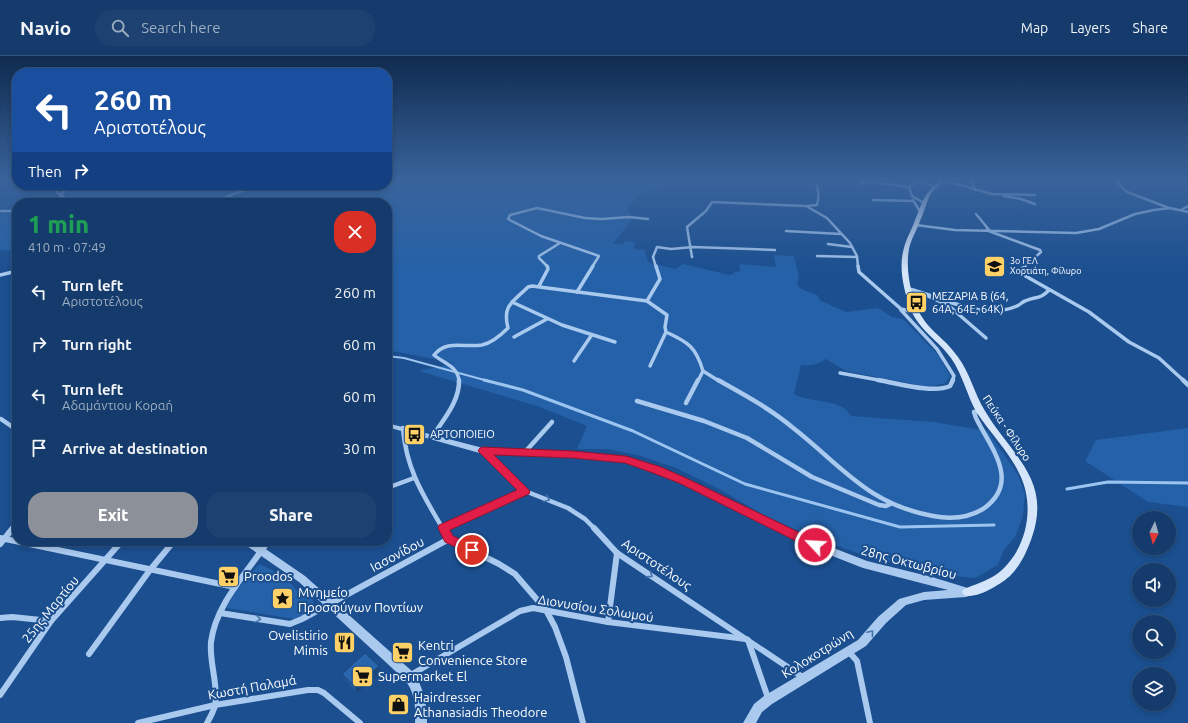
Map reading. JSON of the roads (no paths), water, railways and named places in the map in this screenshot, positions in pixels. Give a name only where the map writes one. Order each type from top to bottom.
[{"type":"main road","name":"Πεύκα - Φίλυρο","points":[[921,213],[905,256],[905,270],[915,312],[925,327],[945,345],[956,359],[980,411],[1025,473],[1033,493],[1034,509],[1032,526],[1016,561],[1010,570],[998,580],[968,592]]},
{"type":"street","points":[[523,211],[508,217],[508,219],[560,243],[599,256],[577,292]]},
{"type":"street","points":[[552,211],[585,218],[601,219],[629,217],[648,219]]},
{"type":"street","points":[[692,257],[691,247],[687,236],[687,227],[704,211]]},
{"type":"street","points":[[815,211],[827,218],[852,247],[857,257],[859,272],[901,309],[941,354],[951,368],[954,376],[950,386],[944,389],[932,389],[840,373]]},
{"type":"street","points":[[916,225],[950,230],[1081,233],[1105,226],[1135,214],[1152,211]]},
{"type":"street","points":[[976,214],[989,231],[1040,250],[1041,252],[1038,256],[1020,270],[1022,274],[1089,312],[1129,342],[1159,358],[1188,385]]},
{"type":"street","points":[[786,231],[841,234]]},
{"type":"street","points":[[539,286],[548,270],[548,267],[539,258],[539,256],[560,243]]},
{"type":"street","points":[[828,244],[852,247]]},
{"type":"street","points":[[647,301],[660,279],[660,275],[654,266],[653,259],[656,247],[662,246],[671,249],[691,247],[775,250]]},
{"type":"street","points":[[817,256],[857,257]]},
{"type":"street","points":[[0,275],[12,272]]},
{"type":"street","points":[[432,437],[449,411],[458,391],[458,378],[455,370],[440,361],[434,355],[438,348],[444,345],[482,344],[498,338],[508,328],[505,316],[508,307],[528,287],[539,286],[647,301],[667,315],[665,327],[666,332],[650,366]]},
{"type":"street","points":[[909,290],[936,296],[966,308],[996,310],[1014,307],[1024,302],[1040,299],[1049,290]]},
{"type":"street","points":[[909,290],[933,298],[945,304],[986,338]]},
{"type":"street","points":[[512,302],[591,336],[615,342]]},
{"type":"street","points":[[901,309],[915,312]]},
{"type":"street","points":[[514,337],[547,318]]},
{"type":"street","points":[[666,332],[689,344],[696,350],[703,371],[772,412],[803,435],[855,483],[890,504],[925,515],[952,518],[974,513],[990,503],[999,487],[1002,472],[976,418],[974,412],[980,411]]},
{"type":"street","points":[[574,361],[591,336]]},
{"type":"street","points":[[686,403],[703,371]]},
{"type":"street","points":[[637,401],[723,428],[756,443],[794,467],[831,486],[880,506],[890,504]]},
{"type":"street","points":[[1,419],[12,427]]},
{"type":"street","points":[[525,452],[552,422]]},
{"type":"street","name":"28ης Οκτωβρίου","points":[[392,426],[483,451],[603,457],[626,460],[640,464],[682,481],[815,545],[866,565],[932,581],[968,592]]},
{"type":"street","points":[[402,428],[404,444],[414,478],[449,539],[500,564],[515,574],[546,610],[555,627],[566,657],[583,723]]},
{"type":"street","name":"Αριστοτέλους","points":[[483,451],[525,491],[568,508],[585,519],[617,553],[804,678]]},
{"type":"street","points":[[392,486],[414,478]]},
{"type":"street","points":[[444,528],[525,491]]},
{"type":"street","points":[[0,544],[2,538],[12,528]]},
{"type":"street","points":[[2,538],[12,540]]},
{"type":"street","name":"Ιασονίδου","points":[[220,613],[290,624],[302,619],[449,539]]},
{"type":"street","points":[[40,546],[235,587]]},
{"type":"street","name":"25ης Μαρτίου","points":[[0,695],[51,621],[118,546]]},
{"type":"street","points":[[89,654],[150,570],[170,546]]},
{"type":"street","points":[[254,546],[302,579],[409,676],[416,685],[419,693],[422,710],[421,723]]},
{"type":"street","points":[[207,723],[215,705],[211,654],[212,633],[220,613],[235,587],[265,546]]},
{"type":"street","points":[[608,622],[617,553]]},
{"type":"street","name":"Κολοκοτρώνη","points":[[749,723],[758,708],[768,700],[862,643],[882,620],[903,602],[924,596],[968,592]]},
{"type":"street","name":"Διονυσίου Σολωμού","points":[[409,676],[520,611],[533,608],[608,622],[748,640]]},
{"type":"street","points":[[0,618],[12,617],[51,621]]},
{"type":"street","points":[[748,640],[768,700]]},
{"type":"street","points":[[849,652],[858,664],[870,723]]},
{"type":"street","name":"Κωστή Παλαμά","points":[[138,723],[215,705],[297,690],[318,690],[324,693],[360,723]]},
{"type":"waterway","points":[[392,357],[404,358],[488,381]]},
{"type":"waterway","points":[[484,380],[523,390],[633,431],[745,484],[900,527],[994,525]]},
{"type":"waterway","points":[[1067,489],[1108,482],[1188,483]]},
{"type":"place","name":"3ο ΓΕΛ Χορτιάτη, Φίλυρο","points":[[995,266]]},
{"type":"place","name":"ΜΕΖΑΡΙΑ B (64, 64Α, 64Ε, 64Κ)","points":[[916,302]]},
{"type":"place","name":"ΑΡΤΟΠΟΙΕΙΟ","points":[[415,434]]},
{"type":"place","name":"Proodos","points":[[229,576]]},
{"type":"place","name":"Μνημείο Προσφύγων Ποντίων","points":[[283,599]]},
{"type":"place","name":"Ovelistirio Mimis","points":[[344,642]]},
{"type":"place","name":"Kentri Convenience Store","points":[[402,652]]},
{"type":"place","name":"Supermarket El","points":[[363,676]]},
{"type":"place","name":"Hairdresser Athanasiadis Theodore","points":[[399,704]]}]
